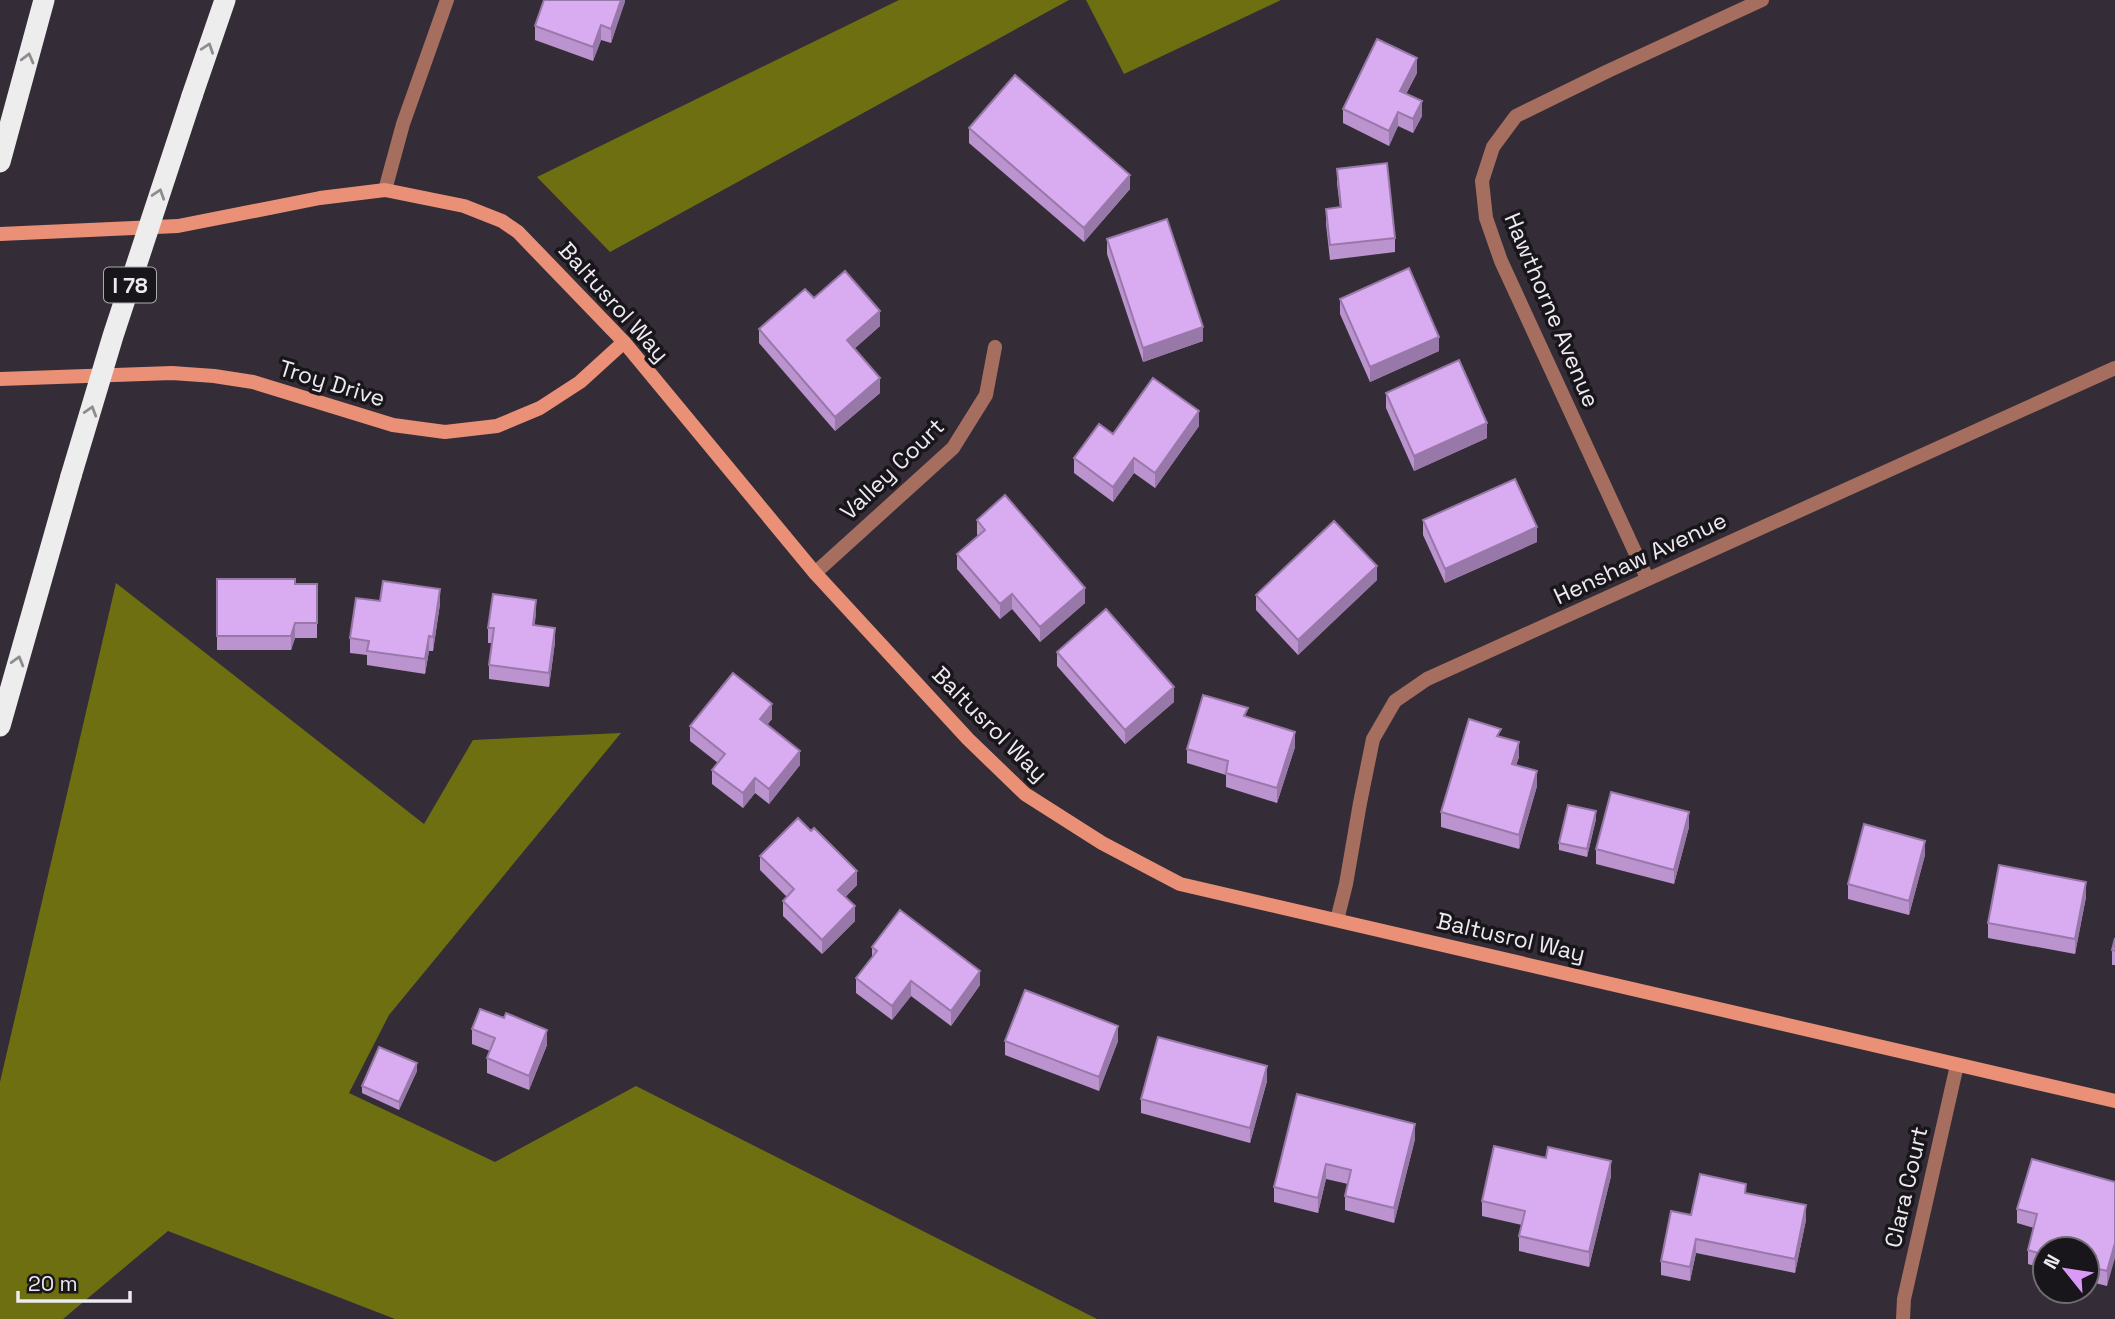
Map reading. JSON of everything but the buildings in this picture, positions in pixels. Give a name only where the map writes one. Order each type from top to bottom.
[{"type":"highway","points":[[0,162],[44,0]]},
{"type":"highway","name":"I 78","points":[[0,726],[113,336],[225,0]]},
{"type":"street","points":[[385,190],[403,124],[447,0]]},
{"type":"street","name":"Hawthorne Avenue","points":[[1647,579],[1501,261],[1486,218],[1482,181],[1493,147],[1516,116],[1762,0]]},
{"type":"street","name":"Baltusrol Way","points":[[0,234],[178,226],[320,198],[385,190],[464,206],[502,221],[519,232],[624,342],[815,573],[968,739],[1025,794],[1102,843],[1180,884],[2115,1101]]},
{"type":"street","name":"Troy Drive","points":[[0,379],[172,373],[214,376],[253,382],[393,425],[445,432],[497,426],[540,408],[580,382],[624,342]]},
{"type":"street","name":"Valley Court","points":[[815,573],[953,447],[986,395],[995,347]]},
{"type":"street","name":"Henshaw Avenue","points":[[1337,920],[1373,739],[1395,701],[1427,679],[2115,368]]},
{"type":"street","name":"Clara Court","points":[[1903,1319],[1904,1299],[1957,1065]]},
{"type":"shaded area","points":[[899,0],[1069,0],[610,252],[537,177]]},
{"type":"shaded area","points":[[1086,0],[1281,0],[1124,74]]},
{"type":"shaded area","points":[[116,583],[424,824],[473,740],[621,733],[389,1015],[349,1093],[495,1162],[636,1086],[1097,1319],[395,1319],[168,1231],[63,1319],[0,1319],[0,1082]]}]
